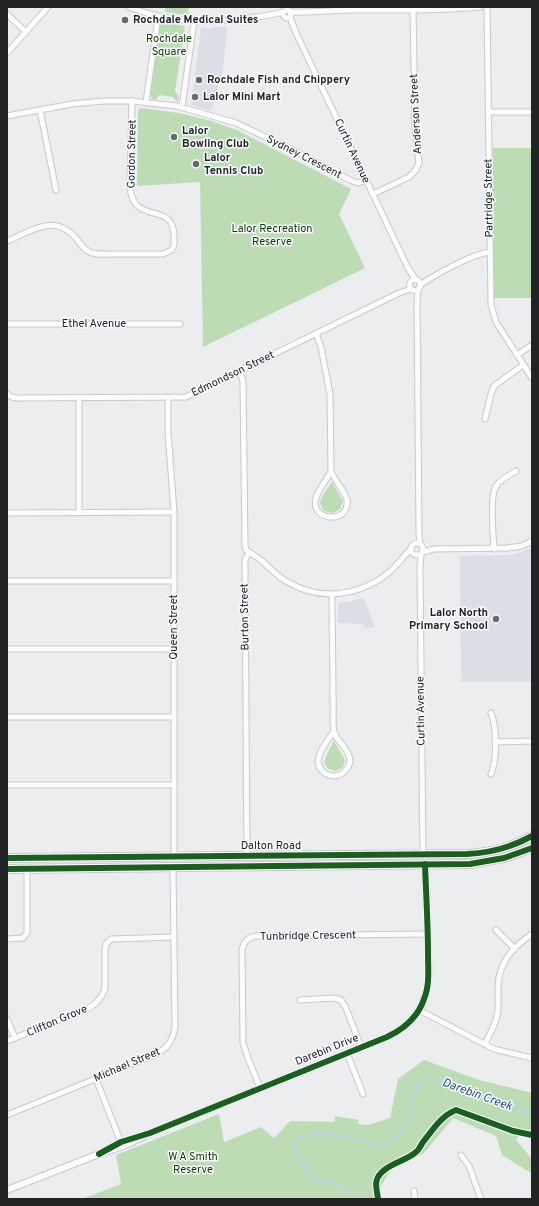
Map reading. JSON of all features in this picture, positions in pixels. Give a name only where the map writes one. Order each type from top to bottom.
[{"type":"main road","name":"Dalton Road","points":[[7,858],[467,854],[505,848],[532,836]]},
{"type":"main road","name":"Dalton Road","points":[[7,868],[426,864],[483,862],[510,856],[532,848]]},
{"type":"main road","name":"Burton Street","points":[[247,856],[247,866]]},
{"type":"street","points":[[7,54],[48,7]]},
{"type":"street","points":[[129,7],[158,17],[194,22],[221,21],[286,13],[339,10],[413,8],[455,9],[480,7]]},
{"type":"street","name":"Partridge Street","points":[[487,7],[492,311],[496,322],[532,378]]},
{"type":"street","name":"Anderson Street","points":[[373,194],[410,177],[416,170],[418,163],[415,128],[413,8]]},
{"type":"street","name":"Curtin Avenue","points":[[286,13],[415,285],[417,303],[418,551],[420,568],[423,855]]},
{"type":"street","points":[[7,14],[26,32]]},
{"type":"street","points":[[146,102],[158,17]]},
{"type":"street","points":[[182,107],[194,22]]},
{"type":"street","name":"Sydney Crescent","points":[[7,116],[88,102],[132,101],[182,107],[236,123],[291,149],[352,182],[358,183],[366,180]]},
{"type":"street","name":"Gordon Street","points":[[7,241],[35,228],[57,226],[68,232],[83,248],[91,252],[102,254],[163,254],[170,252],[174,247],[174,228],[170,221],[164,216],[143,210],[136,204],[132,197],[130,188],[132,101]]},
{"type":"street","points":[[40,110],[56,190]]},
{"type":"street","points":[[488,112],[532,112]]},
{"type":"street","name":"Edmondson Street","points":[[7,394],[14,398],[186,397],[477,254],[490,252]]},
{"type":"street","name":"Ethel Avenue","points":[[7,324],[180,324]]},
{"type":"street","points":[[316,334],[321,347],[330,394],[331,471],[344,493],[347,502],[344,512],[331,518],[320,513],[316,504],[317,495],[331,471]]},
{"type":"street","points":[[517,355],[532,345]]},
{"type":"street","points":[[485,419],[494,386],[523,365]]},
{"type":"street","name":"Burton Street","points":[[240,371],[243,382],[245,546],[246,550],[249,552],[245,563],[247,856]]},
{"type":"street","points":[[79,398],[79,512]]},
{"type":"street","name":"Queen Street","points":[[168,398],[168,432],[174,512],[174,856]]},
{"type":"street","points":[[494,549],[493,499],[495,488],[500,482],[516,471]]},
{"type":"street","points":[[7,513],[174,512]]},
{"type":"street","name":"Curtin Avenue","points":[[418,551],[411,546],[414,544],[419,534]]},
{"type":"street","points":[[418,551],[434,549],[515,548],[532,541]]},
{"type":"street","name":"Curtin Avenue","points":[[249,552],[292,585],[312,592],[332,594],[348,593],[367,586],[388,574],[402,559],[418,551]]},
{"type":"street","points":[[7,581],[174,581]]},
{"type":"street","points":[[332,594],[334,731],[347,751],[350,760],[346,770],[341,774],[334,776],[321,770],[318,759],[321,751],[334,731]]},
{"type":"street","points":[[7,649],[174,649]]},
{"type":"street","points":[[491,712],[494,721],[495,760],[491,774]]},
{"type":"street","points":[[7,717],[174,717]]},
{"type":"street","points":[[494,742],[532,741]]},
{"type":"street","points":[[7,785],[174,785]]},
{"type":"street","name":"Darebin Drive","points":[[7,1190],[122,1144],[142,1138],[150,1133],[361,1048],[394,1034],[411,1021],[425,998],[428,985],[426,864]]},
{"type":"street","name":"Michael Street","points":[[7,1115],[160,1053],[168,1046],[171,1041],[174,1027],[173,867]]},
{"type":"street","points":[[7,939],[23,938],[27,933],[27,868]]},
{"type":"street","points":[[496,930],[514,948]]},
{"type":"street","name":"Tunbridge Crescent","points":[[260,1088],[243,1042],[242,950],[246,940],[257,936],[428,934]]},
{"type":"street","points":[[484,1044],[494,1026],[497,1016],[499,980],[505,959],[514,948],[532,934]]},
{"type":"street","name":"Clifton Grove","points":[[7,1041],[85,1010],[99,1000],[105,989],[105,949],[106,944],[111,939],[174,937]]},
{"type":"street","points":[[300,1000],[333,998],[341,1000],[346,1008],[361,1048]]},
{"type":"street","points":[[419,1010],[484,1044],[501,1051],[532,1058]]},
{"type":"street","points":[[7,1019],[15,1038]]},
{"type":"street","points":[[347,1053],[363,1094]]},
{"type":"street","points":[[96,1079],[122,1144]]},
{"type":"street","points":[[461,1155],[469,1166],[481,1199]]},
{"type":"street","points":[[414,1190],[415,1199]]},
{"type":"shaded area","points":[[201,27],[210,29],[211,27],[227,27],[223,70],[211,111],[191,105]]},
{"type":"shaded area","name":"Lalor North Primary School","points":[[532,548],[532,682],[461,682],[460,556],[510,555]]},
{"type":"shaded area","points":[[364,598],[375,627],[364,628],[364,624],[338,623],[338,604]]},
{"type":"green space","points":[[165,7],[189,7],[188,15],[165,12]]},
{"type":"green space","name":"Rochdale Square","points":[[162,22],[185,26],[175,91],[179,98],[177,102],[173,97],[159,95],[156,100],[152,99],[149,91],[159,24]]},
{"type":"green space","name":"Lalor Recreation Reserve","points":[[141,108],[179,113],[211,121],[237,130],[351,189],[339,214],[365,268],[203,347],[200,180],[200,182],[137,186],[138,110]]},
{"type":"green space","points":[[493,148],[532,148],[532,298],[493,298]]},
{"type":"green space","points":[[332,482],[343,501],[340,509],[333,513],[324,511],[320,503],[323,495]]},
{"type":"green space","points":[[334,741],[345,760],[343,767],[336,771],[328,769],[324,762]]},
{"type":"green space","name":"W A Smith Reserve","points":[[424,1060],[479,1080],[532,1093],[532,1139],[518,1136],[516,1140],[532,1159],[532,1173],[502,1155],[496,1136],[453,1118],[423,1154],[392,1168],[379,1189],[380,1199],[82,1199],[121,1184],[116,1155],[219,1114],[224,1142],[261,1127],[274,1138],[290,1121],[335,1122],[335,1116],[359,1120],[358,1124],[368,1125],[390,1118],[398,1079]]},
{"type":"waterway","name":"Darebin Creek","points":[[355,1199],[348,1190],[334,1183],[314,1179],[301,1163],[294,1147],[296,1138],[316,1135],[339,1136],[362,1140],[381,1147],[397,1136],[409,1120],[414,1093],[422,1080],[440,1080],[448,1082],[489,1101],[532,1112]]},
{"type":"cycle path","points":[[7,858],[467,854],[501,849],[532,836]]},
{"type":"cycle path","points":[[7,869],[470,864],[504,858],[532,848]]},
{"type":"cycle path","points":[[99,1154],[121,1142],[150,1133],[387,1037],[410,1022],[418,1011],[426,994],[428,982],[428,931],[425,864]]},
{"type":"cycle path","points":[[378,1199],[376,1182],[381,1173],[389,1167],[408,1158],[417,1151],[438,1124],[446,1116],[456,1110],[513,1131],[532,1135]]},
{"type":"place","name":"Rochdale Medical Suites","points":[[125,20]]},
{"type":"place","name":"Rochdale Fish and Chippery","points":[[199,80]]},
{"type":"place","name":"Lalor Mini Mart","points":[[195,97]]},
{"type":"place","name":"Lalor Bowling Club","points":[[174,137]]},
{"type":"place","name":"Lalor Tennis Club","points":[[196,164]]},
{"type":"place","name":"Lalor North Primary School","points":[[496,619]]}]
